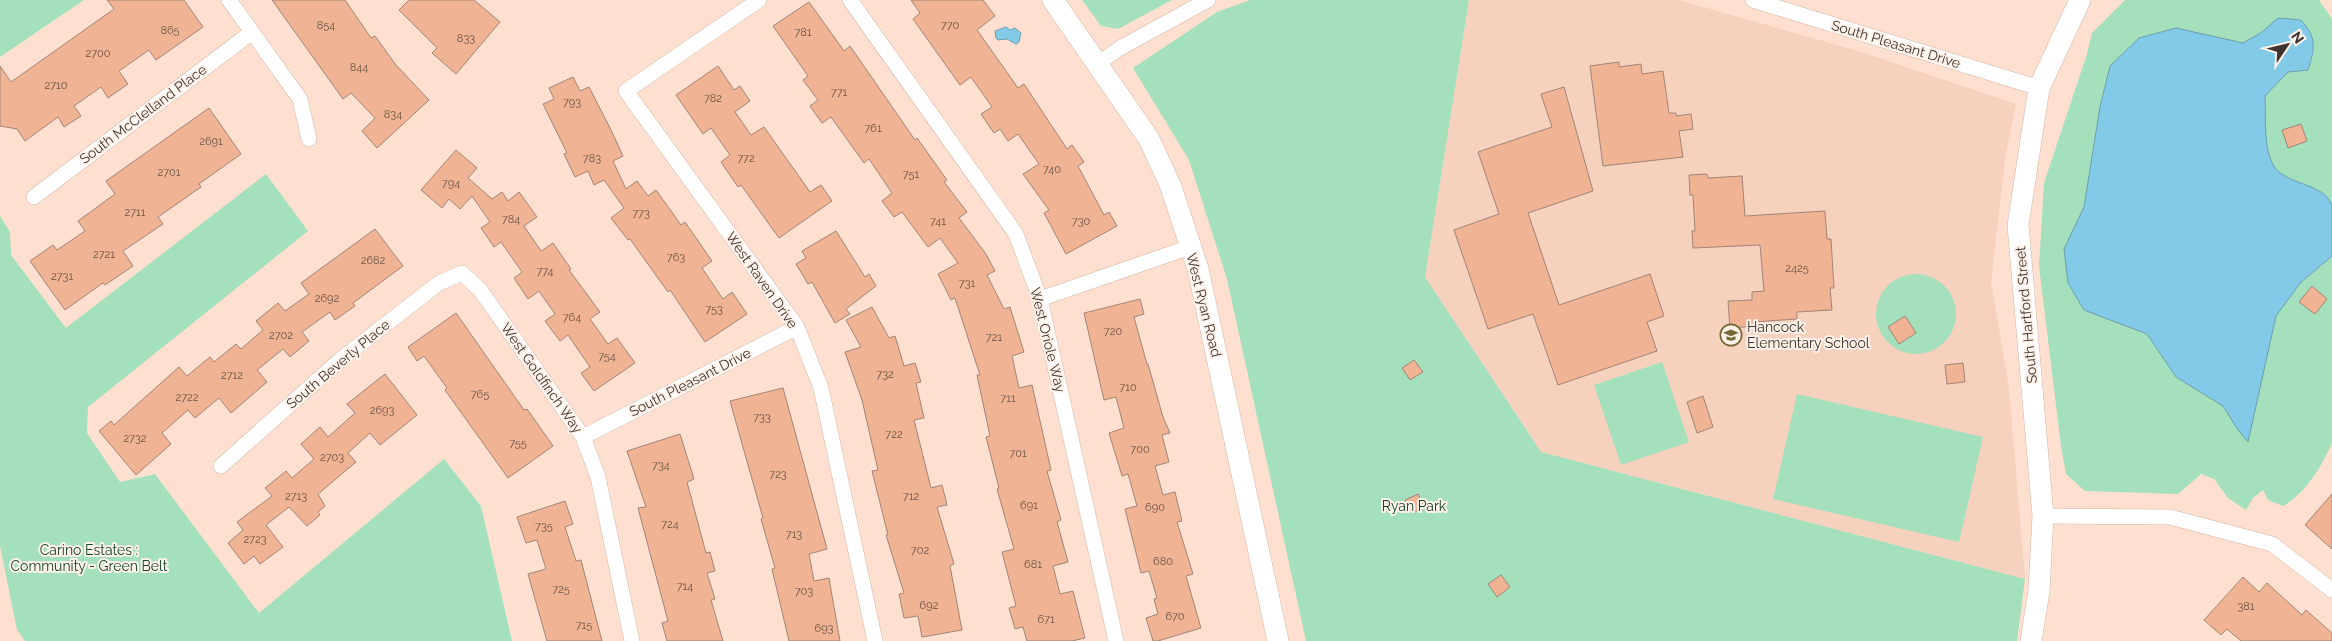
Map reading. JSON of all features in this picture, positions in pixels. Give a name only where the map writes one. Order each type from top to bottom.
[{"type":"street","points":[[229,0],[300,99],[309,140]]},
{"type":"street","name":"West Raven Drive","points":[[759,0],[626,91],[797,327],[821,388],[875,641]]},
{"type":"street","name":"West Oriole Way","points":[[850,0],[1016,234],[1040,299],[1116,641]]},
{"type":"street","name":"West Ryan Road","points":[[1053,0],[1149,139],[1171,187],[1198,269],[1278,641]]},
{"type":"street","points":[[1098,63],[1120,48],[1208,0]]},
{"type":"street","name":"South Pleasant Drive","points":[[1753,0],[2039,88]]},
{"type":"street","name":"South Hartford Street","points":[[2031,641],[2038,591],[2043,516],[2018,225],[2039,88],[2080,0]]},
{"type":"street","name":"South McClelland Place","points":[[34,197],[252,32]]},
{"type":"street","points":[[1040,299],[1190,247]]},
{"type":"street","name":"West Goldfinch Way","points":[[462,273],[481,291],[583,437],[598,477],[632,641]]},
{"type":"street","name":"South Beverly Place","points":[[221,466],[340,360],[439,283],[462,273]]},
{"type":"street","name":"South Pleasant Drive","points":[[583,437],[797,327]]},
{"type":"street","points":[[2043,516],[2170,516],[2272,544],[2332,590]]},
{"type":"shaded area","name":"Hancock Elementary School","points":[[1469,0],[1679,0],[1865,53],[2016,104],[2006,153],[1991,282],[2009,388],[2025,579],[1541,452],[1425,277]]},
{"type":"green space","points":[[0,0],[84,0],[0,57]]},
{"type":"green space","points":[[1082,0],[1172,0],[1118,29],[1101,26]]},
{"type":"green space","name":"Ryan Park","points":[[1250,0],[1469,0],[1425,277],[1541,452],[2025,579],[2017,641],[1306,641],[1227,279],[1189,160],[1133,68],[1217,12]]},
{"type":"green space","points":[[2125,0],[2319,0],[2332,19],[2332,443],[2306,487],[2283,506],[2268,500],[2263,490],[2253,498],[2246,510],[2228,498],[2214,479],[2201,474],[2178,494],[2085,491],[2066,474],[2039,266],[2044,183],[2086,57],[2092,33]]},
{"type":"green space","name":"Carino Estates : Community - Green Belt","points":[[266,174],[308,231],[88,407],[87,433],[120,482],[155,474],[259,613],[444,459],[481,506],[512,641],[25,641],[17,630],[0,546],[0,216],[10,232],[11,255],[66,328]]},
{"type":"green space","points":[[1916,274],[1931,277],[1944,286],[1953,299],[1956,314],[1953,329],[1944,342],[1931,351],[1916,354],[1901,351],[1888,342],[1879,329],[1876,314],[1879,299],[1888,286],[1901,277]]},
{"type":"green space","points":[[1662,362],[1689,442],[1621,465],[1594,385]]},
{"type":"green space","points":[[1797,394],[1983,437],[1959,542],[1773,499]]},
{"type":"water","points":[[2278,18],[2301,20],[2310,32],[2313,49],[2308,70],[2288,72],[2265,96],[2268,149],[2273,165],[2279,172],[2286,177],[2322,192],[2328,198],[2332,206],[2332,256],[2301,282],[2276,316],[2248,442],[2223,406],[2176,377],[2147,334],[2084,310],[2068,283],[2064,249],[2084,207],[2100,107],[2110,66],[2139,38],[2176,28],[2243,43],[2262,32]]},
{"type":"water","points":[[1006,27],[1010,30],[1015,28],[1021,33],[1019,42],[1016,44],[1007,39],[998,40],[996,38],[995,31]]},
{"type":"building","points":[[107,0],[184,0],[203,27],[156,60],[149,50],[119,71],[128,84],[108,98],[101,87],[74,106],[81,116],[64,127],[58,117],[25,141],[17,129],[0,126],[0,66],[11,82],[114,9]]},
{"type":"building","points":[[272,0],[345,0],[371,38],[375,36],[396,65],[429,100],[377,148],[362,131],[375,118],[351,93],[343,99]]},
{"type":"building","points":[[409,0],[474,0],[500,22],[456,74],[432,53],[437,48],[399,10]]},
{"type":"building","points":[[911,0],[983,0],[995,16],[977,30],[1018,88],[1024,84],[1067,149],[1072,145],[1084,162],[1078,166],[1104,215],[1109,212],[1117,226],[1066,254],[1044,213],[1049,210],[1023,174],[1039,164],[1018,134],[1008,141],[1000,129],[994,133],[981,114],[992,107],[971,77],[960,85],[913,19],[920,13]]},
{"type":"building","points":[[809,2],[844,51],[850,46],[915,140],[917,138],[947,180],[944,182],[967,212],[959,218],[986,254],[995,271],[987,275],[1004,309],[1010,307],[1024,352],[1012,356],[1019,388],[1032,385],[1051,470],[1047,471],[1061,520],[1057,522],[1068,562],[1053,566],[1060,594],[1073,591],[1085,638],[1072,641],[1027,641],[1023,627],[1015,629],[1009,608],[1016,606],[1002,552],[1014,549],[997,489],[999,488],[986,437],[990,436],[977,375],[980,375],[955,298],[951,300],[938,274],[958,263],[940,238],[928,247],[902,212],[894,217],[882,201],[892,193],[869,159],[864,163],[831,117],[822,123],[810,106],[818,100],[803,80],[808,76],[773,26]]},
{"type":"building","points":[[1619,62],[1619,67],[1641,64],[1642,74],[1663,71],[1669,113],[1676,113],[1676,116],[1691,114],[1693,129],[1679,131],[1683,157],[1603,166],[1590,66]]},
{"type":"building","points":[[718,66],[734,90],[740,86],[750,101],[735,112],[751,135],[764,127],[810,192],[821,185],[832,201],[779,238],[741,185],[738,187],[721,162],[730,155],[711,128],[703,134],[676,95]]},
{"type":"building","points":[[573,77],[580,91],[589,87],[612,132],[623,156],[613,161],[626,189],[637,181],[648,196],[656,190],[681,225],[685,222],[712,261],[702,268],[723,299],[732,292],[747,314],[705,342],[670,290],[668,292],[630,239],[628,240],[611,218],[624,208],[604,180],[594,185],[588,171],[575,177],[564,154],[567,153],[543,104],[554,99],[549,88]]},
{"type":"building","points":[[1564,87],[1593,191],[1528,213],[1559,305],[1650,274],[1664,316],[1647,322],[1657,351],[1558,385],[1533,314],[1488,329],[1454,230],[1499,214],[1478,152],[1552,127],[1541,94]]},
{"type":"building","points":[[209,108],[241,154],[199,184],[201,187],[158,217],[163,224],[123,251],[133,266],[105,285],[103,283],[65,310],[30,261],[53,245],[57,250],[85,231],[78,221],[115,194],[106,181]]},
{"type":"building","points":[[2301,124],[2307,141],[2288,148],[2282,130]]},
{"type":"building","points":[[456,150],[477,168],[468,178],[492,199],[502,192],[508,201],[519,192],[537,217],[524,226],[541,251],[553,243],[571,269],[569,270],[600,312],[590,319],[608,344],[617,338],[635,363],[594,391],[581,373],[590,367],[568,335],[560,341],[545,321],[555,314],[539,291],[528,299],[514,278],[522,272],[501,242],[494,247],[481,228],[490,222],[472,196],[460,209],[449,199],[442,208],[421,190]]},
{"type":"building","points":[[1707,174],[1708,178],[1742,176],[1745,216],[1825,211],[1827,239],[1831,239],[1834,288],[1830,288],[1832,310],[1797,312],[1797,319],[1754,322],[1755,326],[1730,328],[1728,301],[1752,300],[1752,292],[1764,291],[1760,245],[1693,248],[1692,231],[1695,231],[1693,195],[1690,195],[1689,175]]},
{"type":"building","points":[[375,229],[403,266],[353,303],[355,306],[335,320],[330,312],[302,332],[309,341],[290,357],[283,349],[257,370],[267,382],[231,413],[219,398],[195,418],[188,410],[162,433],[171,444],[136,475],[99,431],[111,421],[114,425],[179,367],[187,376],[210,357],[214,362],[236,344],[241,349],[263,330],[256,321],[278,303],[285,311],[309,294],[301,283]]},
{"type":"building","points":[[836,231],[865,277],[869,274],[876,286],[846,309],[850,314],[835,323],[812,282],[808,284],[796,264],[806,258],[802,251]]},
{"type":"building","points":[[2312,286],[2327,299],[2315,314],[2299,302]]},
{"type":"building","points":[[1140,299],[1144,314],[1134,317],[1163,417],[1170,433],[1162,435],[1169,462],[1155,466],[1163,495],[1175,492],[1182,521],[1177,522],[1193,574],[1186,576],[1201,628],[1158,641],[1153,641],[1146,618],[1158,614],[1154,599],[1157,598],[1149,571],[1141,573],[1125,509],[1137,506],[1128,474],[1122,476],[1109,433],[1124,428],[1116,397],[1104,400],[1084,313]]},
{"type":"building","points":[[872,307],[889,338],[895,336],[904,366],[915,363],[921,382],[916,383],[924,418],[914,420],[931,488],[942,485],[947,505],[937,507],[954,564],[950,566],[962,630],[922,637],[918,616],[904,618],[899,594],[904,593],[886,535],[888,535],[872,471],[878,470],[862,400],[845,352],[861,347],[846,320]]},
{"type":"building","points":[[456,313],[524,410],[527,409],[553,446],[508,478],[445,390],[447,388],[424,356],[417,361],[408,347]]},
{"type":"building","points":[[1905,316],[1916,333],[1899,344],[1888,327]]},
{"type":"building","points":[[1414,360],[1423,372],[1410,380],[1402,368]]},
{"type":"building","points":[[1963,363],[1965,382],[1947,384],[1945,365]]},
{"type":"building","points":[[385,374],[417,415],[380,445],[370,433],[348,453],[356,462],[318,494],[325,506],[318,512],[320,515],[307,526],[289,507],[266,525],[283,547],[260,564],[254,556],[244,564],[228,543],[243,530],[237,522],[272,496],[265,488],[286,471],[292,478],[314,459],[301,444],[320,427],[328,437],[355,413],[347,404]]},
{"type":"building","points":[[783,388],[827,549],[809,554],[814,581],[829,578],[840,641],[789,641],[772,569],[775,568],[761,519],[763,518],[730,401]]},
{"type":"building","points":[[1703,396],[1713,427],[1697,433],[1687,402]]},
{"type":"building","points":[[680,434],[694,479],[687,482],[706,553],[710,552],[715,571],[707,573],[715,599],[711,600],[723,641],[667,641],[662,623],[668,621],[638,508],[646,507],[627,451]]},
{"type":"building","points":[[1418,494],[1425,508],[1412,513],[1405,500]]},
{"type":"building","points":[[2332,494],[2332,549],[2305,525]]},
{"type":"building","points":[[565,501],[573,524],[565,527],[576,561],[581,560],[602,641],[547,641],[528,574],[546,569],[537,540],[526,543],[517,517]]},
{"type":"building","points":[[1501,575],[1510,587],[1497,597],[1488,584]]},
{"type":"building","points":[[2243,577],[2259,592],[2267,583],[2302,615],[2306,610],[2332,633],[2332,641],[2241,641],[2227,629],[2221,635],[2204,620]]},
{"type":"place","name":"Hancock Elementary School","points":[[1731,335]]}]
